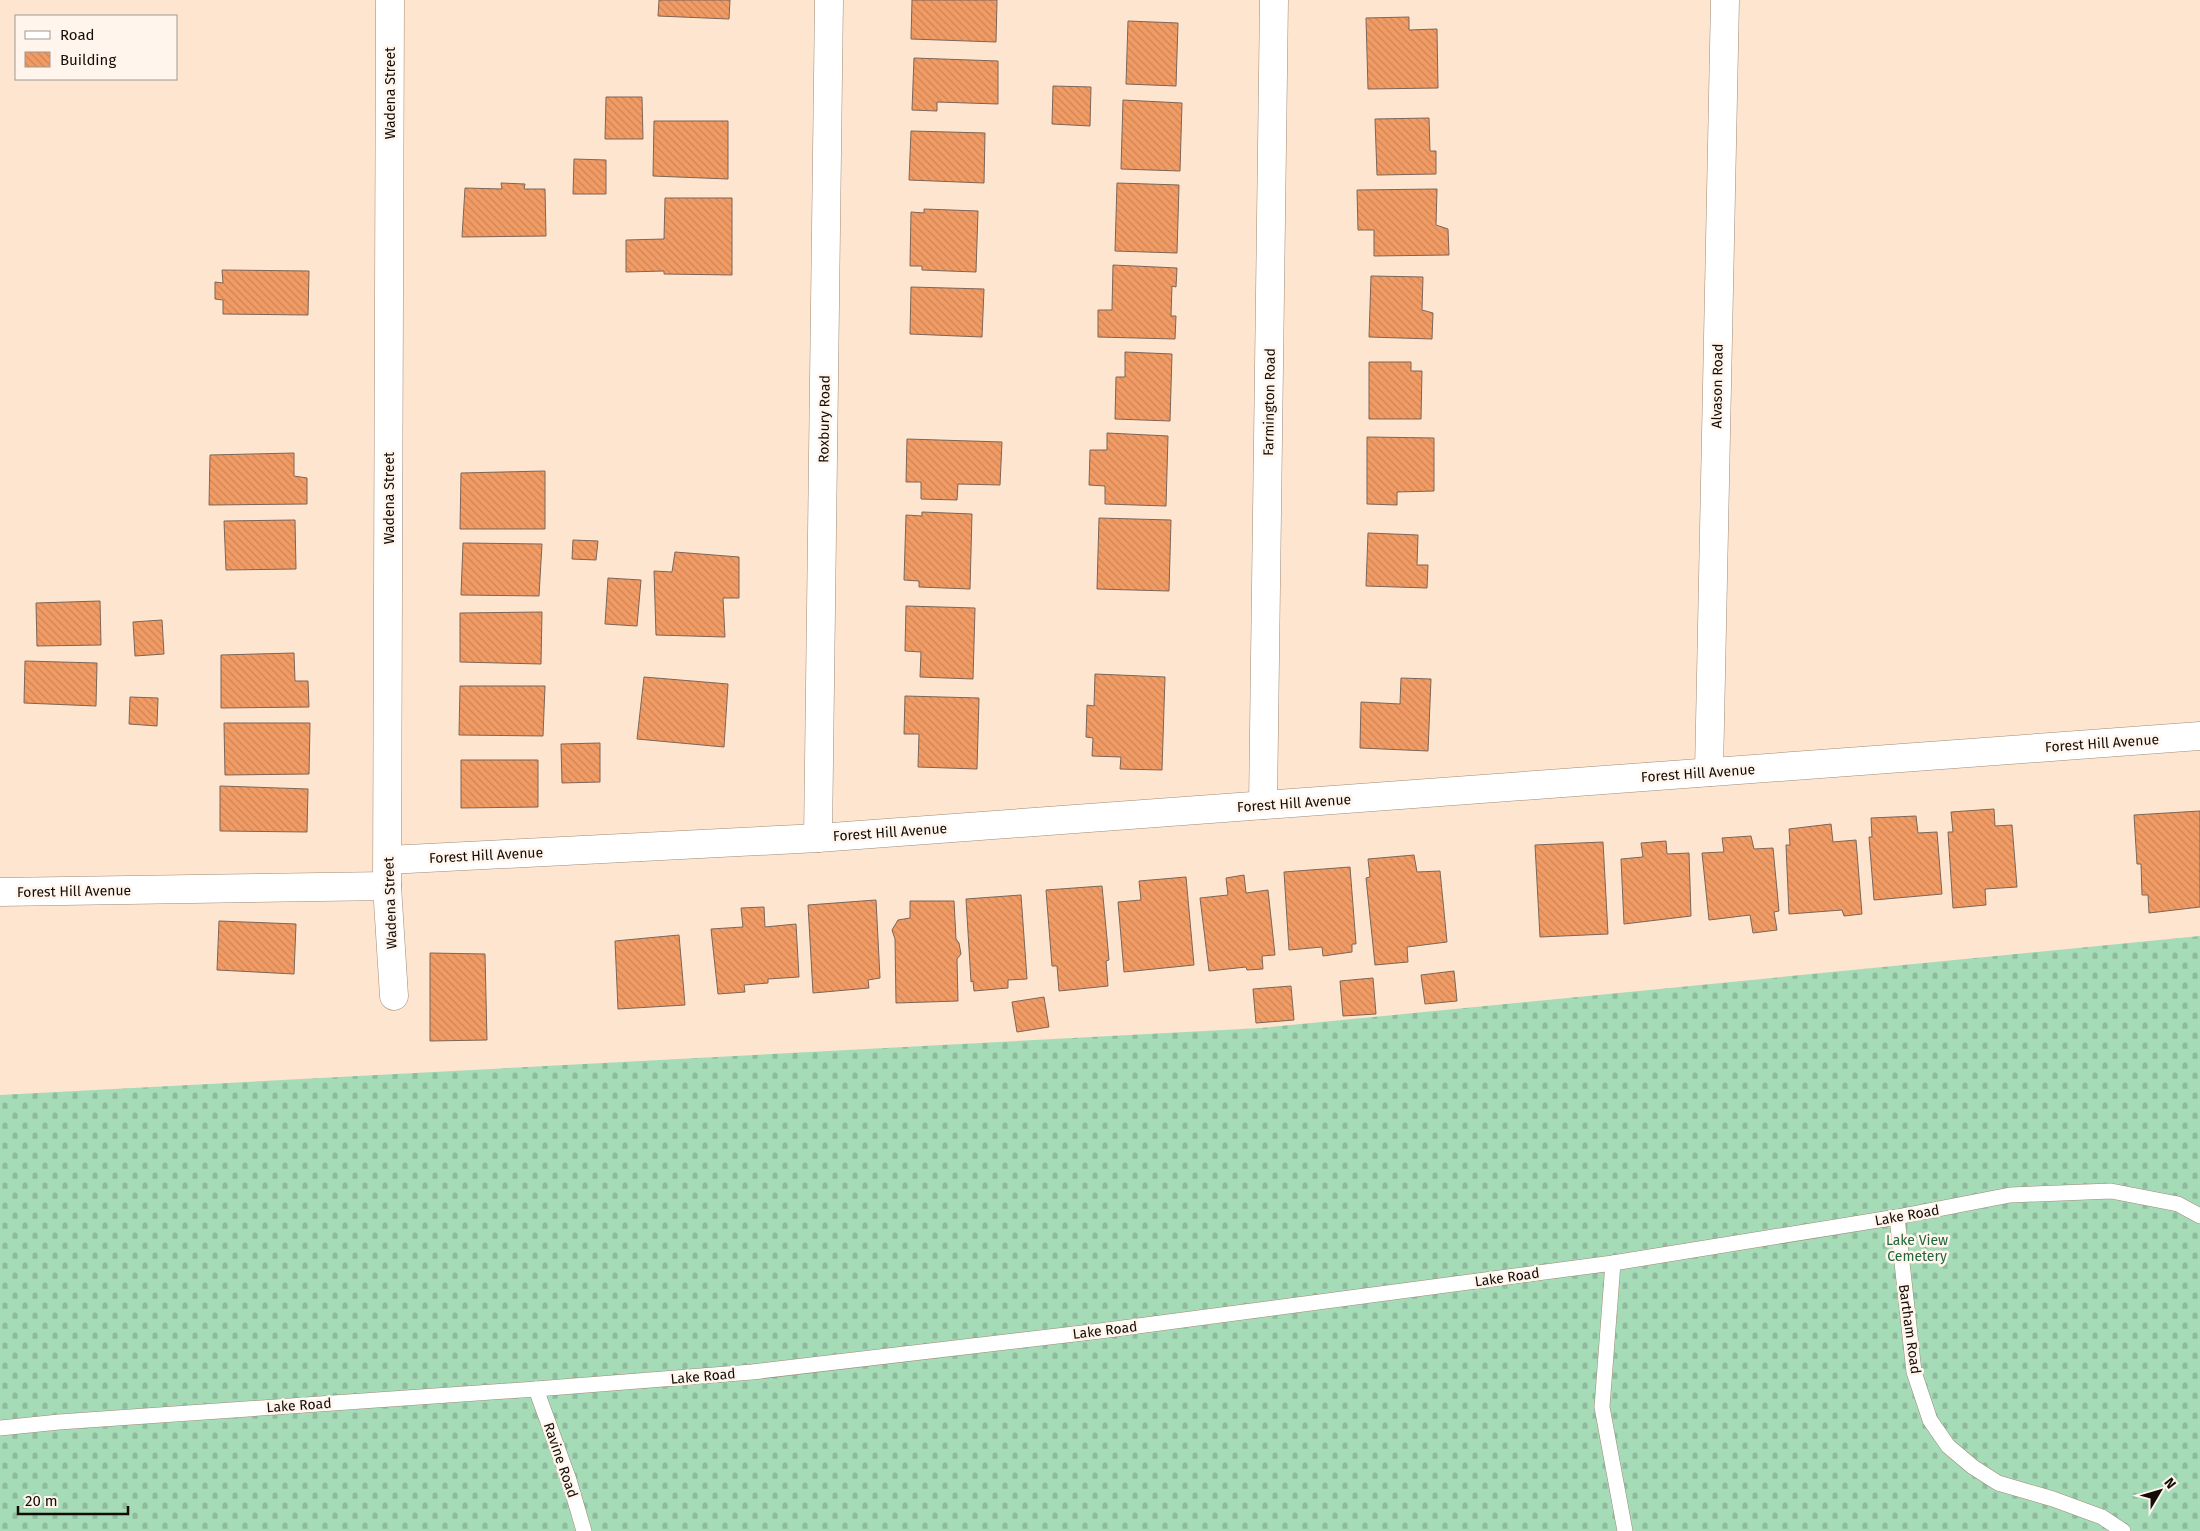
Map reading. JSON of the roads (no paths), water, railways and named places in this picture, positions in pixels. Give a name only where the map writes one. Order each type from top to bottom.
[{"type":"street","name":"Wadena Street","points":[[390,0],[387,873],[394,996]]},
{"type":"street","name":"Roxbury Road","points":[[818,838],[830,0]]},
{"type":"street","name":"Farmington Road","points":[[1264,805],[1274,0]]},
{"type":"street","name":"Alvason Road","points":[[1709,772],[1725,0]]},
{"type":"street","name":"Forest Hill Avenue","points":[[0,892],[387,873],[818,838],[2200,736]]},
{"type":"lane","name":"Lake Road","points":[[0,1428],[69,1421],[752,1372],[1003,1342],[1613,1263],[1897,1217],[2010,1195],[2111,1191],[2178,1204],[2200,1216]]},
{"type":"lane","name":"Bartham Road","points":[[1897,1217],[1914,1372],[1934,1427],[1948,1446],[1973,1467],[1998,1483],[2054,1498],[2102,1517],[2124,1531]]},
{"type":"lane","points":[[1613,1263],[1602,1407],[1625,1531]]},
{"type":"lane","name":"Ravine Road","points":[[536,1389],[569,1480],[584,1531]]},
{"type":"park label","name":"Lake View Cemetery","points":[[1917,1248]]}]
